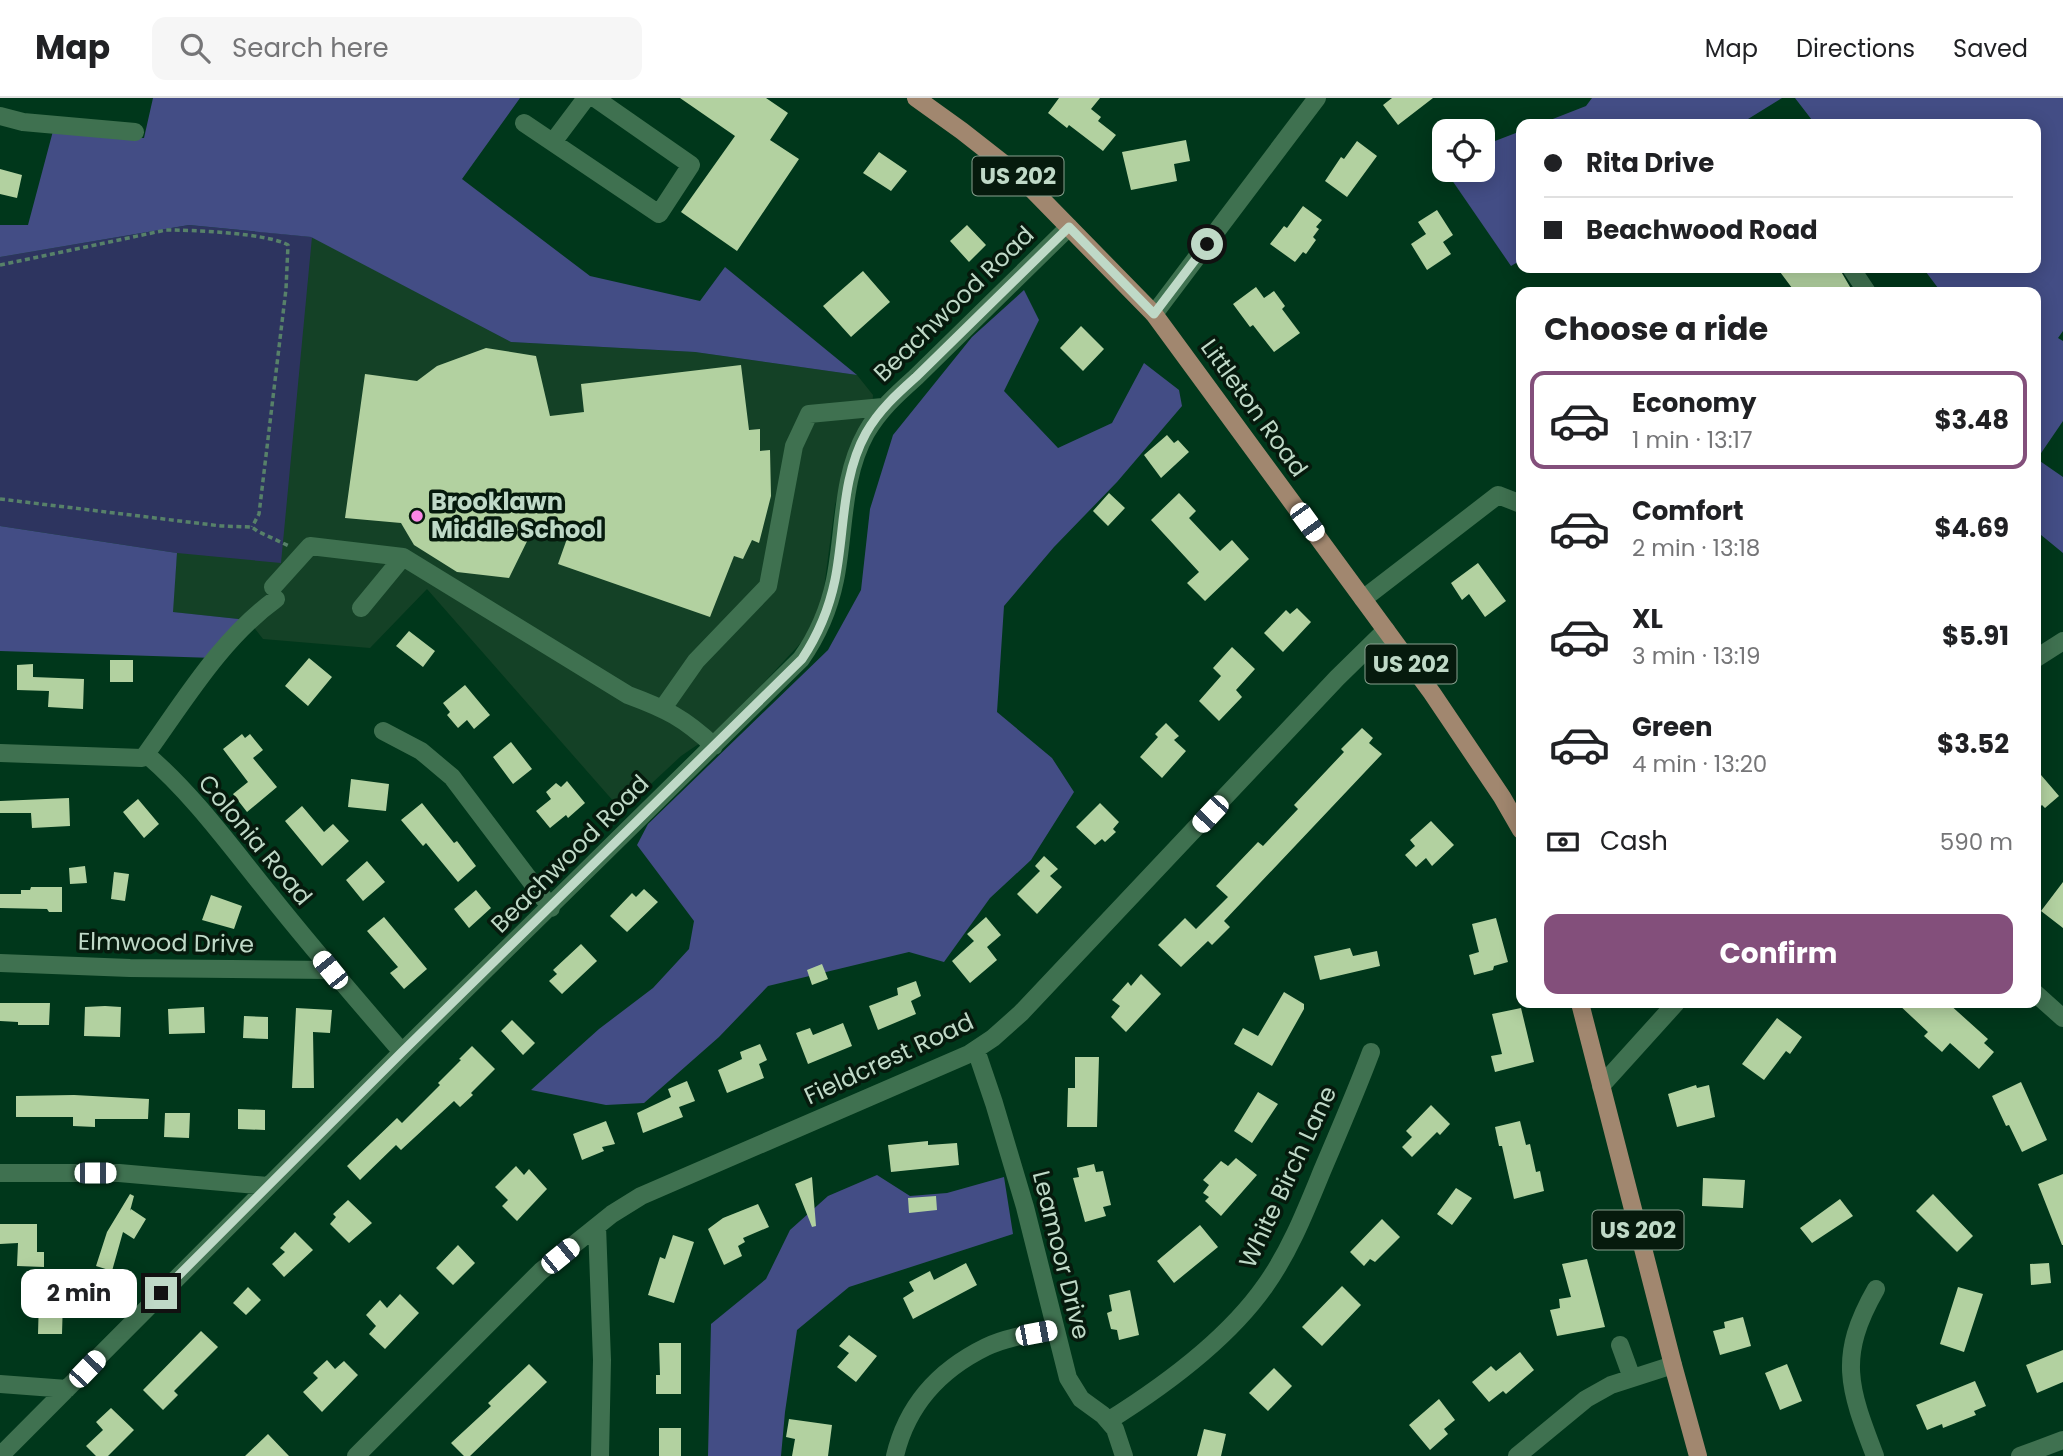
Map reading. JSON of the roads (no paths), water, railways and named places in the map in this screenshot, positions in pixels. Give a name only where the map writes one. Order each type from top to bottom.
[{"type":"main road","name":"Littleton Road","points":[[916,98],[1018,175],[1154,314],[1386,630],[1494,785],[1516,822]]},
{"type":"main road","name":"US 202","points":[[1581,1008],[1698,1456]]},
{"type":"street","points":[[553,142],[586,98]]},
{"type":"street","points":[[524,123],[659,214],[691,165],[594,98]]},
{"type":"street","points":[[1154,314],[1317,98]]},
{"type":"street","points":[[0,116],[23,122],[135,132]]},
{"type":"street","name":"Beachwood Road","points":[[0,1456],[402,1052],[802,659],[816,639],[825,615],[835,579],[848,483],[853,461],[865,434],[883,407],[1069,227]]},
{"type":"street","points":[[663,708],[696,661],[768,586],[794,446],[809,414],[883,407]]},
{"type":"street","points":[[1363,599],[1498,495],[1516,502]]},
{"type":"street","points":[[0,753],[142,758],[217,657],[274,593],[310,546],[402,557],[628,695],[663,708],[688,722],[714,746]]},
{"type":"street","points":[[361,608],[402,557]]},
{"type":"street","name":"Fieldcrest Road","points":[[356,1456],[541,1271],[597,1226],[641,1196],[975,1050],[1021,1013],[1337,678],[1386,630]]},
{"type":"street","points":[[2041,655],[2063,640]]},
{"type":"street","points":[[383,731],[421,751],[452,777],[551,908]]},
{"type":"street","name":"Colonia Road","points":[[146,754],[163,769],[227,841],[330,970],[402,1052]]},
{"type":"street","name":"Elmwood Drive","points":[[0,963],[130,968],[330,970]]},
{"type":"street","points":[[2041,998],[2063,1018]]},
{"type":"street","points":[[1601,1086],[1671,1008]]},
{"type":"street","name":"Leamoor Drive","points":[[975,1050],[994,1103],[1024,1207],[1068,1378],[1081,1399],[1115,1429],[1124,1456]]},
{"type":"street","name":"White Birch Lane","points":[[1108,1421],[1151,1394],[1209,1345],[1240,1316],[1265,1286],[1306,1209],[1371,1052]]},
{"type":"street","points":[[0,1173],[119,1173],[268,1186]]},
{"type":"street","points":[[597,1226],[602,1360],[600,1456]]},
{"type":"street","points":[[1875,1456],[1855,1402],[1849,1373],[1855,1336],[1863,1312],[1876,1289]]},
{"type":"street","points":[[895,1456],[913,1407],[935,1383],[958,1364],[986,1347],[1054,1330]]},
{"type":"street","points":[[1620,1345],[1632,1378]]},
{"type":"street","points":[[1517,1456],[1586,1399],[1611,1385],[1673,1365]]},
{"type":"street","points":[[0,1384],[67,1389]]},
{"type":"street","points":[[2020,1456],[2063,1440]]},
{"type":"place","name":"Brooklawn Middle School","points":[[417,516]]}]
